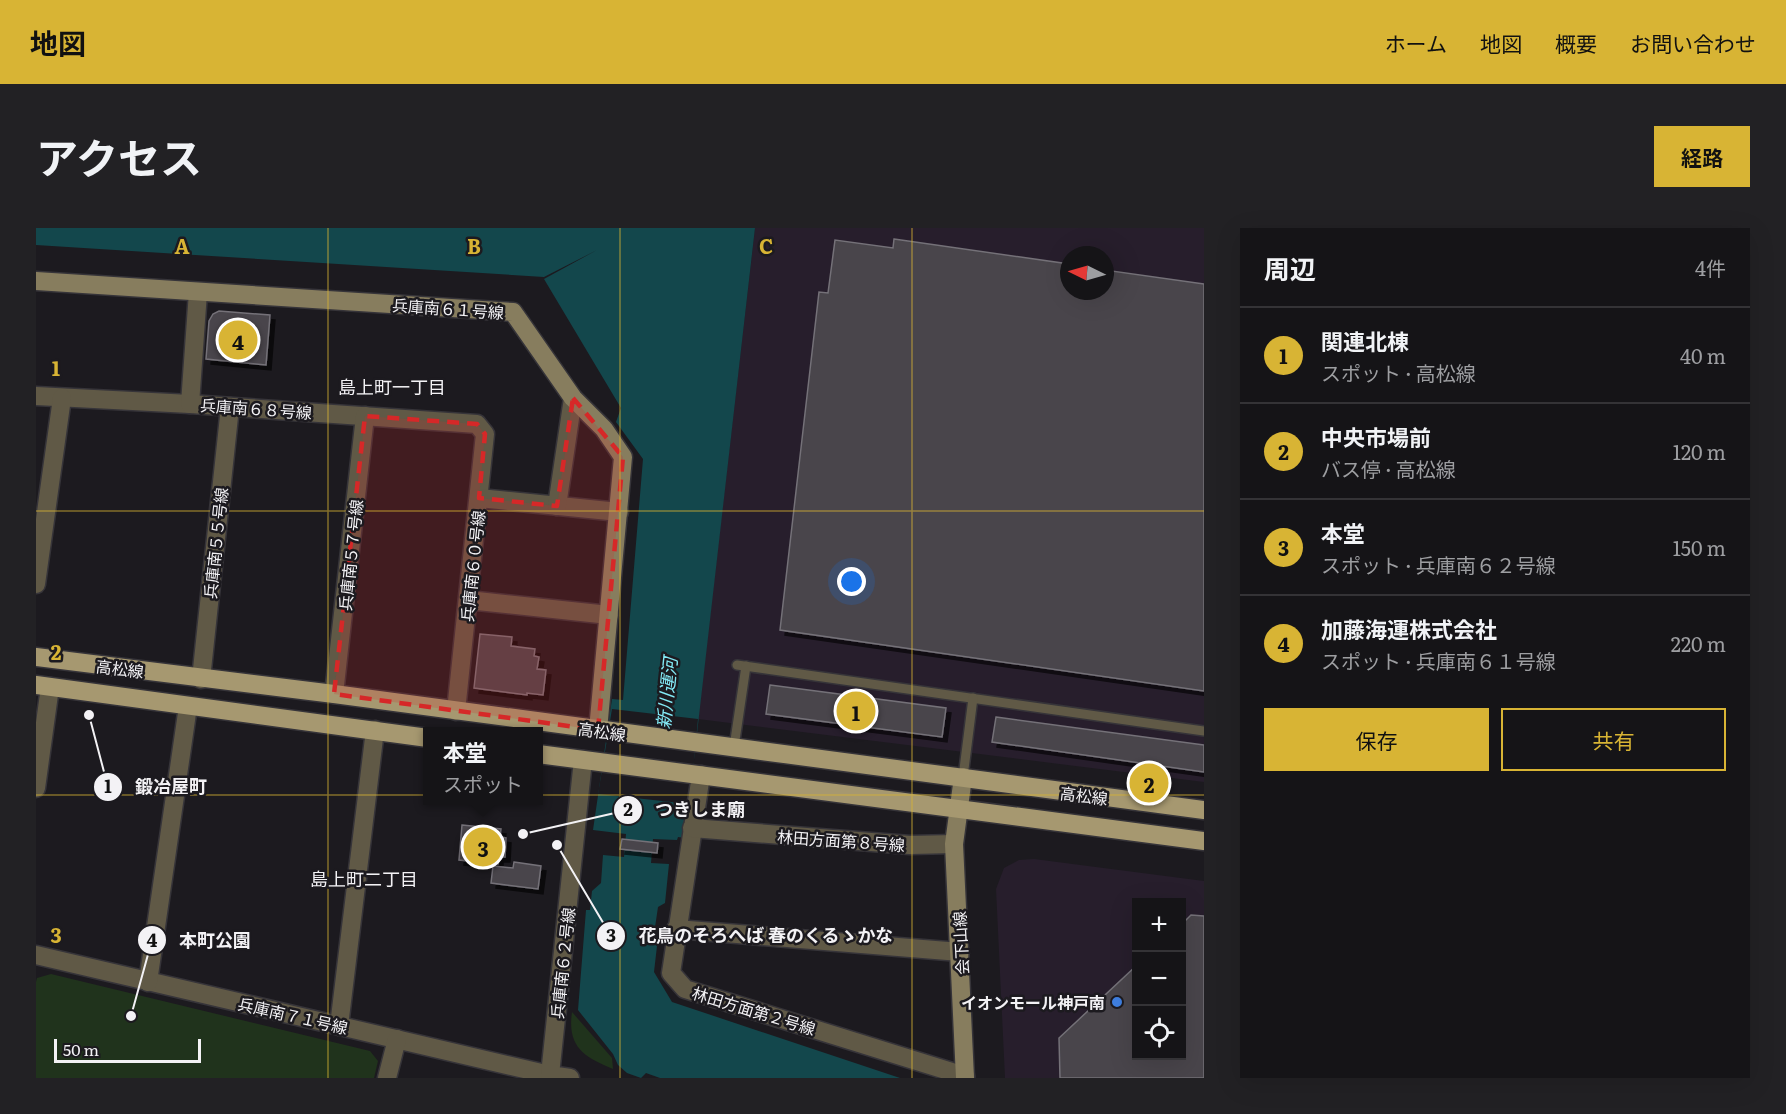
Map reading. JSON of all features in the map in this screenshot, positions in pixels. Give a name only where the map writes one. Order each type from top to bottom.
[{"type":"main road","name":"高松線","points":[[36,657],[334,694],[1204,810]]},
{"type":"main road","name":"高松線","points":[[43,686],[423,737]]},
{"type":"main road","name":"高松線","points":[[543,755],[1204,841]]},
{"type":"street","name":"兵庫南６１号線","points":[[36,281],[513,312],[573,398],[604,429],[623,457],[609,615],[603,731]]},
{"type":"street","points":[[190,404],[198,292]]},
{"type":"street","name":"兵庫南６８号線","points":[[36,396],[477,424]]},
{"type":"street","points":[[36,584],[62,398]]},
{"type":"street","points":[[557,506],[573,398]]},
{"type":"street","name":"兵庫南５５号線","points":[[201,679],[230,407]]},
{"type":"street","name":"兵庫南５７号線","points":[[334,694],[365,416]]},
{"type":"street","name":"兵庫南６０号線","points":[[456,711],[485,434],[477,424]]},
{"type":"street","points":[[479,498],[619,512]]},
{"type":"street","points":[[468,600],[609,615]]},
{"type":"street","points":[[36,788],[43,686]]},
{"type":"street","points":[[148,982],[188,706]]},
{"type":"street","points":[[339,1026],[375,730]]},
{"type":"street","name":"兵庫南６２号線","points":[[550,1075],[583,760]]},
{"type":"street","name":"林田方面第２号線","points":[[697,775],[692,828],[671,973],[685,989],[965,1077]]},
{"type":"street","name":"会下山線","points":[[963,777],[954,844],[965,1077]]},
{"type":"street","name":"林田方面第８号線","points":[[692,828],[910,845],[954,844]]},
{"type":"street","points":[[676,929],[960,952]]},
{"type":"street","name":"兵庫南７１号線","points":[[36,955],[550,1075]]},
{"type":"street","points":[[387,1078],[397,1039]]},
{"type":"street","points":[[550,1075],[570,1078]]},
{"type":"lane","points":[[734,747],[742,665],[1204,731]]},
{"type":"lane","points":[[963,777],[973,698]]},
{"type":"highlighted area","points":[[573,398],[623,457],[598,730],[334,694],[365,416],[477,424],[485,434],[479,498],[557,506]]},
{"type":"shaded area","points":[[755,228],[1204,228],[1204,782],[698,719]]},
{"type":"shaded area","points":[[1034,859],[1204,881],[1204,1078],[1005,1078],[996,889],[1004,868],[1019,860]]},
{"type":"green space","points":[[51,974],[370,1051],[378,1061],[374,1078],[36,1078],[36,982],[37,978]]},
{"type":"green space","points":[[572,1012],[612,1058],[613,1069],[594,1060],[580,1049],[572,1034]]},
{"type":"water","name":"新川運河","points":[[36,228],[755,228],[685,838],[653,839],[651,863],[669,864],[665,903],[658,907],[653,941],[657,946],[654,972],[672,1002],[900,1078],[660,1078],[646,1073],[641,1078],[627,1073],[618,1065],[613,1054],[578,1010],[586,910],[590,910],[592,891],[601,883],[603,855],[624,857],[626,834],[593,830],[612,699],[623,700],[643,459],[616,422],[621,408],[544,279],[597,250],[544,277],[36,245]]},
{"type":"pier","points":[[612,709],[698,719],[690,804],[598,794]]},
{"type":"building","points":[[894,239],[1060,263],[1060,300],[1114,300],[1114,271],[1204,284],[1204,691],[780,630],[819,292],[828,293],[835,240],[893,248]]},
{"type":"building","points":[[219,311],[270,315],[266,365],[206,359],[209,321],[213,314]]},
{"type":"building","points":[[480,634],[512,637],[511,646],[535,649],[534,656],[539,657],[537,669],[546,670],[543,695],[474,688]]},
{"type":"building","points":[[770,685],[946,708],[942,737],[766,714]]},
{"type":"building","points":[[996,717],[1204,745],[1204,772],[992,742]]},
{"type":"building","points":[[462,825],[501,829],[500,837],[506,838],[505,857],[498,857],[498,864],[459,860]]},
{"type":"building","points":[[622,839],[658,843],[657,853],[620,849]]},
{"type":"building","points":[[514,862],[541,866],[538,889],[491,883],[493,866],[513,868]]},
{"type":"building","name":"イオンモール神戸南","points":[[1191,915],[1204,916],[1204,1078],[1060,1078],[1059,1038],[1132,970],[1132,1060],[1186,1060],[1186,920]]},
{"type":"place","name":"加藤海運株式会社","points":[[238,340]]},
{"type":"place","name":"関連北棟","points":[[856,711]]},
{"type":"place","name":"鍛冶屋町","points":[[89,715]]},
{"type":"place","name":"中央市場前","points":[[1149,783]]},
{"type":"place","name":"つきしま廟","points":[[523,834]]},
{"type":"place","name":"花鳥のそろへば 春のくるゝかな","points":[[557,845]]},
{"type":"place","name":"本堂","points":[[483,847]]},
{"type":"place","name":"イオンモール神戸南","points":[[1117,1002]]},
{"type":"place","name":"本町公園","points":[[131,1016]]},
{"type":"district","name":"島上町一丁目","points":[[392,386]]},
{"type":"district","name":"島上町二丁目","points":[[364,878]]}]
